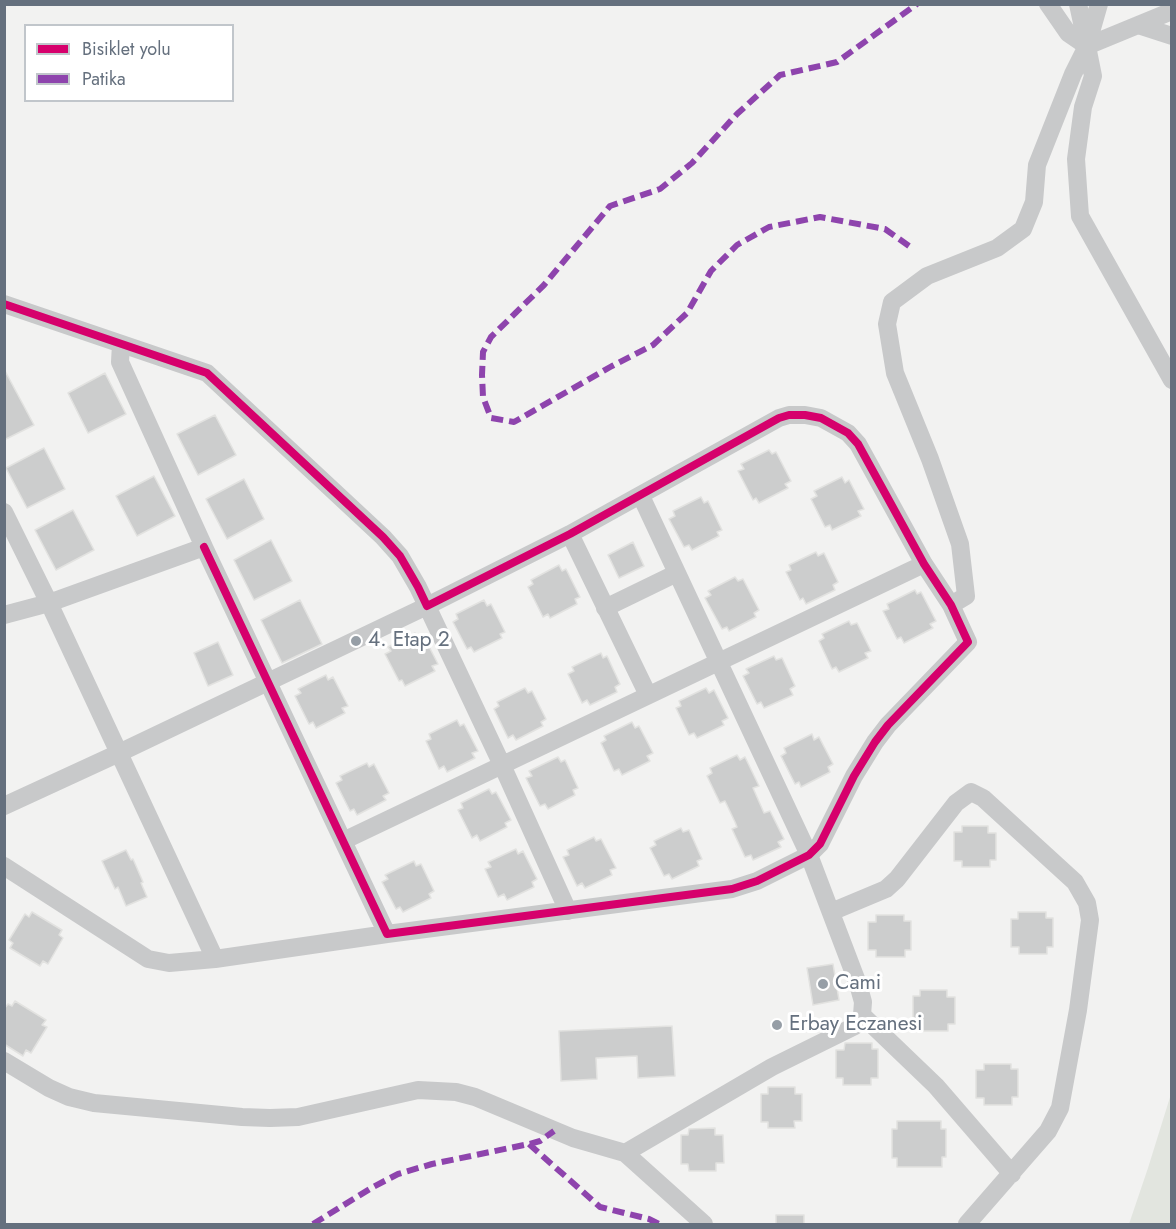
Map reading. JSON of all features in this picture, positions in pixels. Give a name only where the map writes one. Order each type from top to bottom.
[{"type":"street","points":[[1048,4],[1068,33],[1087,46]]},
{"type":"street","points":[[1078,4],[1093,76],[1083,107],[1076,159],[1080,216],[1172,380]]},
{"type":"street","points":[[951,606],[966,596],[960,544],[930,459],[895,373],[887,324],[892,303],[927,276],[997,248],[1023,229],[1034,202],[1037,165],[1073,74],[1087,46],[1099,4]]},
{"type":"street","points":[[1087,46],[1172,10]]},
{"type":"street","points":[[1138,25],[1172,36]]},
{"type":"street","points":[[4,304],[207,373],[383,537],[400,556],[418,586],[567,910]]},
{"type":"street","points":[[121,344],[120,362],[204,547],[387,934]]},
{"type":"street","points":[[4,806],[427,606],[570,534],[779,418],[789,415],[821,418],[848,433],[858,444],[924,564],[951,606],[968,642],[888,725],[875,742],[854,776],[820,844],[809,855],[757,881],[732,889],[215,959],[169,963],[148,959],[4,866]]},
{"type":"street","points":[[625,1153],[772,1068],[855,1026],[862,1015],[863,1002],[809,855],[641,496]]},
{"type":"street","points":[[4,512],[49,603],[215,959]]},
{"type":"street","points":[[570,534],[648,695]]},
{"type":"street","points":[[4,615],[49,603],[204,547]]},
{"type":"street","points":[[343,841],[924,564]]},
{"type":"street","points":[[605,608],[677,573]]},
{"type":"street","points":[[831,912],[886,888],[897,879],[956,803],[971,792],[983,798],[1075,882],[1087,903],[1090,920],[1078,1010],[1060,1108],[1048,1131],[967,1224]]},
{"type":"street","points":[[862,1015],[936,1086],[1012,1174]]},
{"type":"street","points":[[4,1061],[49,1088],[69,1097],[94,1103],[242,1117],[298,1117],[418,1090],[456,1092],[475,1097],[573,1138],[625,1153],[704,1224]]},
{"type":"shaded area","points":[[1171,1094],[1171,1224],[1129,1224],[1148,1168]]},
{"type":"building","points":[[4,369],[34,425],[4,440]]},
{"type":"building","points":[[105,373],[126,414],[88,433],[68,393]]},
{"type":"building","points":[[215,415],[236,455],[198,475],[177,434]]},
{"type":"building","points":[[44,448],[65,489],[27,508],[6,468]]},
{"type":"building","points":[[769,450],[772,454],[776,452],[791,481],[785,484],[788,488],[759,503],[756,498],[753,500],[738,471],[744,469],[741,464]]},
{"type":"building","points":[[154,476],[175,516],[137,536],[116,496]]},
{"type":"building","points":[[842,477],[845,483],[849,480],[864,509],[858,511],[861,516],[832,530],[830,525],[825,527],[811,499],[817,496],[814,491]]},
{"type":"building","points":[[244,479],[264,519],[227,539],[206,499]]},
{"type":"building","points":[[701,497],[704,503],[708,501],[722,530],[717,532],[719,536],[692,550],[689,545],[684,547],[669,519],[675,516],[673,511]]},
{"type":"building","points":[[73,510],[94,550],[56,570],[35,530]]},
{"type":"building","points":[[271,540],[292,581],[254,600],[234,560]]},
{"type":"building","points":[[633,542],[644,566],[619,578],[608,555]]},
{"type":"building","points":[[816,552],[818,556],[824,553],[838,582],[833,585],[835,590],[806,604],[803,598],[800,600],[786,572],[791,570],[789,565]]},
{"type":"building","points":[[559,565],[562,571],[566,569],[580,597],[575,599],[577,604],[550,618],[548,614],[543,617],[528,587],[533,584],[531,580]]},
{"type":"building","points":[[735,577],[738,581],[743,579],[759,610],[754,613],[756,617],[729,631],[727,627],[722,629],[705,598],[711,595],[708,591]]},
{"type":"building","points":[[915,590],[917,594],[921,592],[936,621],[930,624],[933,628],[904,643],[901,637],[897,639],[883,611],[889,609],[887,604]]},
{"type":"building","points":[[300,600],[322,644],[282,663],[261,620]]},
{"type":"building","points":[[484,600],[487,606],[491,604],[505,632],[500,634],[502,638],[474,652],[471,647],[467,649],[453,622],[458,619],[456,614]]},
{"type":"building","points":[[849,621],[851,625],[857,623],[871,651],[865,653],[868,658],[839,672],[836,667],[832,669],[819,641],[824,638],[822,634]]},
{"type":"building","points":[[415,633],[418,638],[423,635],[438,664],[432,666],[435,671],[405,686],[402,680],[399,681],[385,654],[391,651],[388,647]]},
{"type":"building","points":[[218,642],[233,675],[208,686],[194,653]]},
{"type":"building","points":[[601,653],[603,658],[607,656],[620,684],[615,687],[617,692],[590,705],[587,700],[582,703],[568,674],[574,671],[572,667]]},
{"type":"building","points":[[774,656],[776,660],[782,658],[795,686],[790,689],[793,695],[764,708],[761,702],[757,704],[743,676],[749,673],[746,669]]},
{"type":"building","points":[[326,675],[328,680],[333,677],[348,706],[342,708],[345,713],[316,728],[313,722],[309,724],[295,696],[301,693],[298,689]]},
{"type":"building","points":[[525,688],[528,693],[532,691],[546,719],[541,722],[543,726],[516,740],[513,735],[508,738],[494,709],[499,706],[497,702]]},
{"type":"building","points":[[706,688],[709,693],[714,690],[728,718],[722,721],[724,725],[697,738],[694,733],[689,735],[676,708],[681,706],[679,701]]},
{"type":"building","points":[[457,720],[460,726],[464,724],[478,751],[472,753],[475,758],[447,772],[444,766],[439,769],[426,741],[431,739],[429,734]]},
{"type":"building","points":[[632,722],[635,728],[639,726],[653,753],[647,756],[650,761],[622,775],[619,769],[614,771],[601,743],[606,740],[604,736]]},
{"type":"building","points":[[812,734],[814,740],[819,737],[833,764],[828,767],[830,772],[801,787],[799,782],[795,784],[781,756],[786,753],[784,748]]},
{"type":"building","points":[[737,755],[740,760],[745,757],[759,786],[753,788],[764,813],[770,811],[784,839],[778,842],[781,847],[753,860],[751,855],[745,857],[732,829],[737,827],[735,822],[725,801],[720,803],[707,776],[712,773],[710,768]]},
{"type":"building","points":[[558,757],[561,762],[565,760],[578,788],[573,790],[575,795],[548,809],[545,804],[540,806],[526,778],[532,776],[529,771]]},
{"type":"building","points":[[367,763],[369,767],[374,764],[389,793],[383,796],[386,800],[357,815],[354,809],[350,811],[336,783],[342,780],[340,776]]},
{"type":"building","points":[[489,789],[492,794],[496,792],[511,820],[505,823],[507,827],[480,841],[477,835],[472,838],[458,810],[463,808],[461,803]]},
{"type":"building","points":[[962,826],[988,826],[988,833],[996,833],[996,860],[990,860],[990,867],[962,867],[962,861],[954,861],[954,832],[962,832]]},
{"type":"building","points":[[681,828],[683,832],[689,830],[702,859],[697,861],[699,866],[672,879],[669,874],[664,876],[650,848],[656,845],[654,841]]},
{"type":"building","points":[[594,837],[596,841],[601,839],[616,868],[610,870],[612,875],[585,888],[582,883],[577,886],[563,857],[569,855],[567,850]]},
{"type":"building","points":[[516,849],[518,854],[523,851],[537,879],[532,882],[534,887],[507,900],[504,894],[498,897],[485,869],[491,867],[488,862]]},
{"type":"building","points":[[126,850],[131,860],[133,859],[147,897],[126,906],[118,887],[115,889],[102,861]]},
{"type":"building","points":[[414,861],[416,866],[421,864],[434,891],[429,894],[431,898],[403,912],[400,907],[396,909],[382,882],[388,879],[385,875]]},
{"type":"building","points":[[32,912],[62,930],[59,935],[63,938],[48,964],[43,961],[40,966],[10,948],[13,943],[9,940],[25,914],[29,917]]},
{"type":"building","points":[[1018,912],[1046,912],[1046,918],[1053,918],[1053,947],[1047,947],[1047,954],[1019,954],[1019,947],[1011,947],[1011,919],[1018,919]]},
{"type":"building","points":[[876,915],[904,915],[904,921],[911,921],[911,950],[905,950],[905,957],[876,957],[876,950],[868,950],[868,922],[876,922]]},
{"type":"building","name":"Cami","points":[[833,964],[839,1000],[813,1005],[807,968]]},
{"type":"building","points":[[920,990],[947,990],[947,997],[955,997],[955,1024],[948,1024],[948,1031],[920,1031],[920,1025],[913,1025],[913,996],[920,996]]},
{"type":"building","points":[[15,1001],[46,1020],[42,1025],[47,1027],[31,1053],[26,1050],[23,1056],[4,1044],[4,1009],[8,1004],[12,1006]]},
{"type":"building","points":[[672,1026],[675,1076],[638,1078],[637,1056],[596,1058],[597,1079],[561,1081],[559,1031]]},
{"type":"building","points":[[845,1043],[872,1043],[872,1049],[878,1049],[878,1078],[871,1078],[871,1085],[843,1085],[843,1078],[836,1078],[836,1050],[844,1050]]},
{"type":"building","points":[[984,1064],[1011,1064],[1011,1069],[1018,1069],[1018,1097],[1012,1097],[1012,1105],[984,1105],[984,1098],[976,1098],[976,1070],[984,1070]]},
{"type":"building","points":[[768,1087],[795,1087],[795,1094],[802,1094],[802,1121],[794,1121],[795,1128],[768,1128],[768,1122],[761,1122],[761,1094],[768,1094]]},
{"type":"building","points":[[897,1121],[941,1121],[941,1129],[946,1129],[946,1157],[942,1157],[942,1167],[897,1167],[897,1158],[892,1158],[892,1129],[897,1129]]},
{"type":"building","points":[[715,1128],[715,1135],[723,1135],[724,1163],[716,1163],[716,1171],[689,1171],[688,1164],[681,1164],[681,1135],[688,1135],[689,1129]]},
{"type":"building","points":[[776,1215],[804,1215],[804,1224],[776,1224]]},
{"type":"marked path","points":[[909,246],[885,229],[820,217],[769,227],[737,245],[711,271],[687,313],[653,345],[514,422],[491,418],[483,397],[482,375],[483,352],[491,337],[544,285],[610,206],[660,189],[692,163],[737,114],[780,75],[837,62],[917,4]]},
{"type":"marked path","points":[[313,1224],[398,1174],[432,1164],[540,1141],[554,1131]]},
{"type":"marked path","points":[[529,1144],[600,1207],[649,1219],[659,1224]]},
{"type":"cycle path","points":[[4,304],[207,373],[383,537],[400,556],[427,606],[570,534],[779,418],[789,415],[821,418],[848,433],[858,444],[924,564],[951,605],[968,642],[888,725],[875,742],[854,776],[820,844],[809,855],[757,881],[732,889],[387,934],[204,547]]},
{"type":"place","name":"4. Etap 2","points":[[356,641]]},
{"type":"place","name":"Cami","points":[[823,984]]},
{"type":"place","name":"Erbay Eczanesi","points":[[777,1025]]}]
